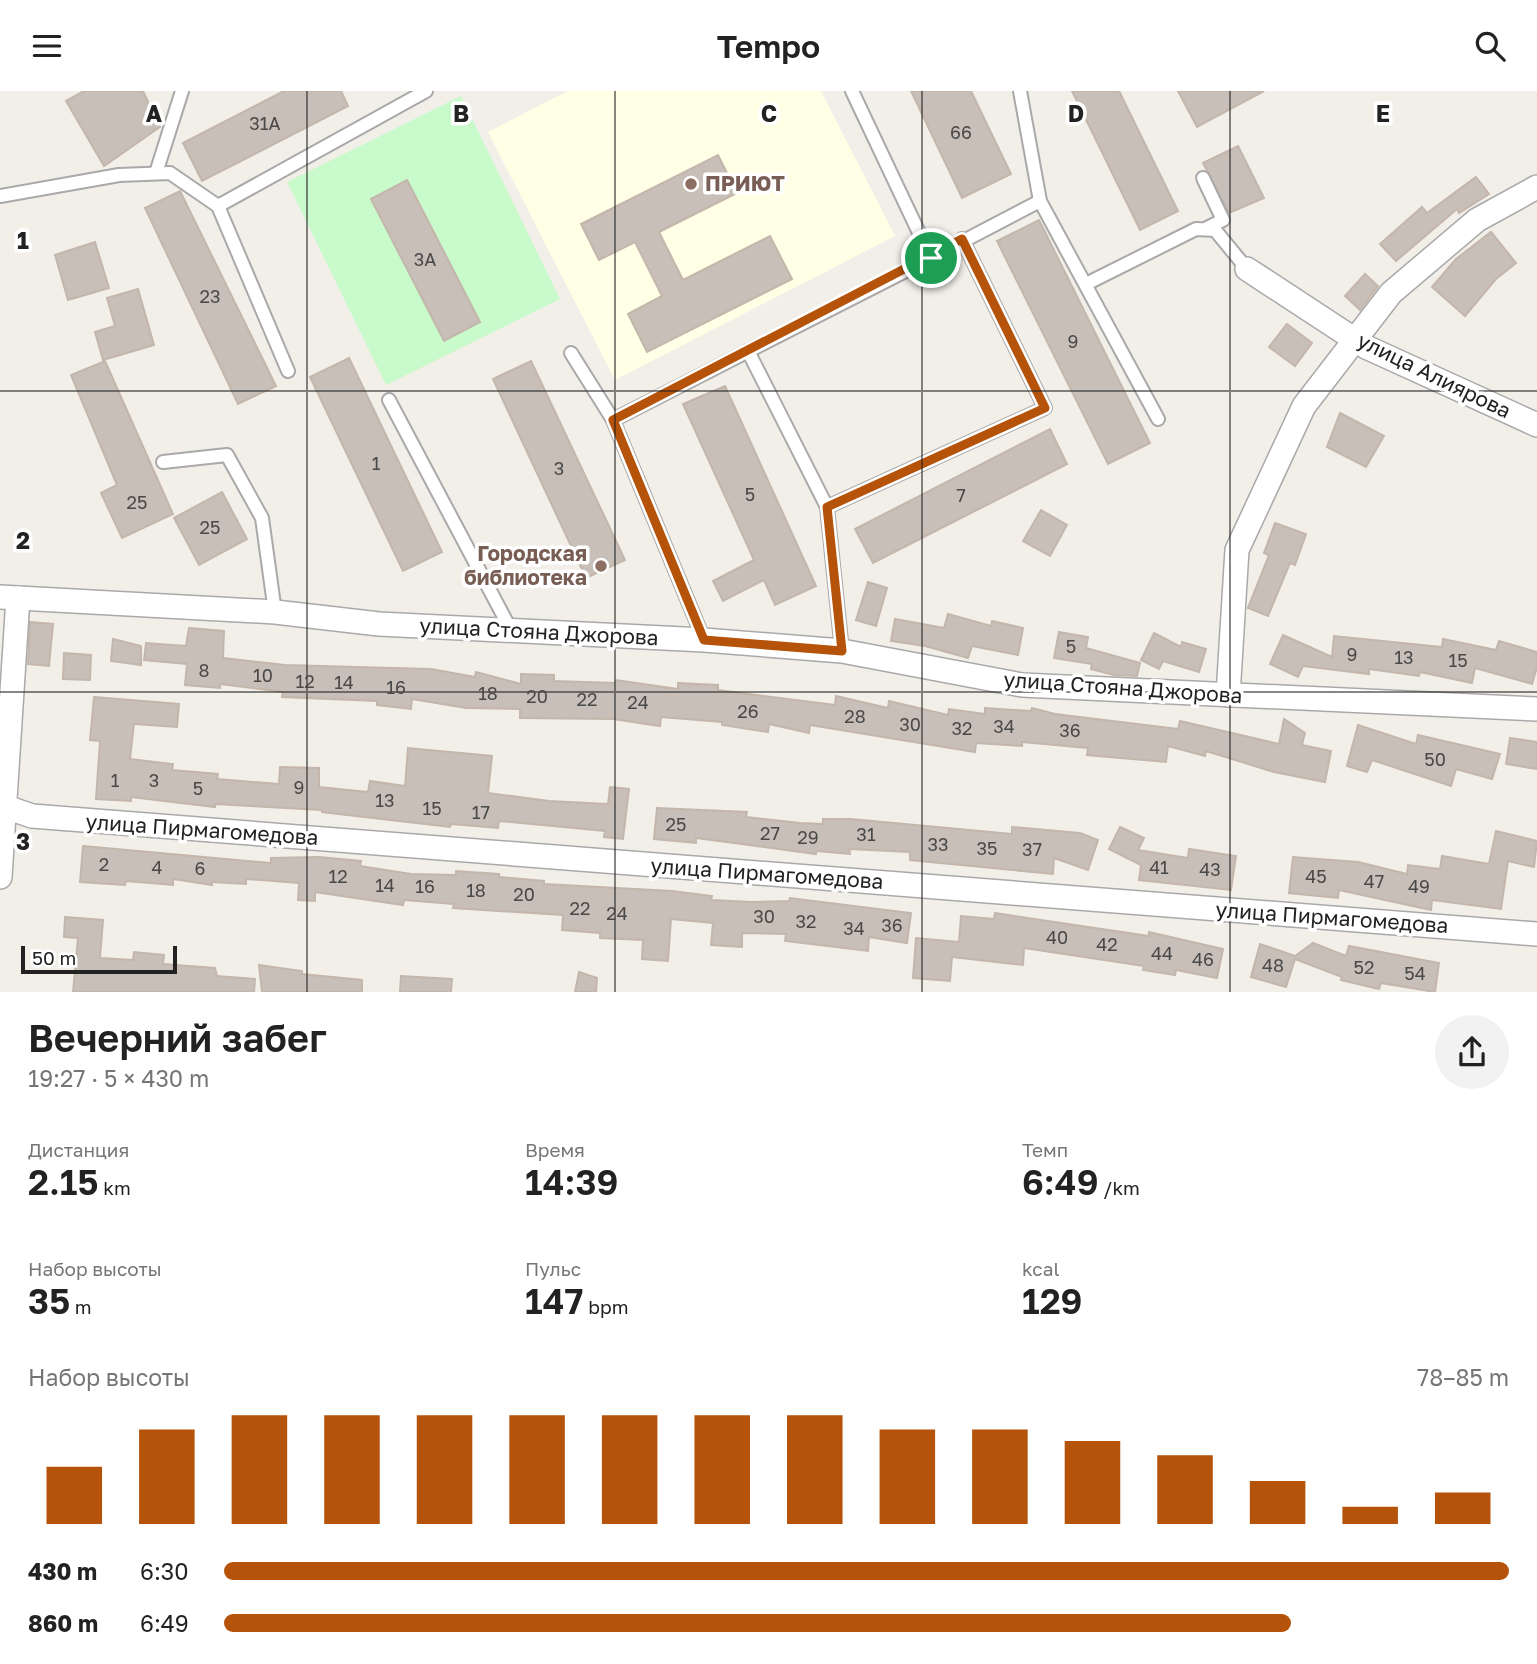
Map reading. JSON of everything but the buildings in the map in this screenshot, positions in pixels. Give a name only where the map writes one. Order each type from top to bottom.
[{"type":"street","points":[[1228,695],[1237,550],[1304,406],[1391,293],[1477,220],[1537,187]]},
{"type":"street","name":"улица Алиярова","points":[[1247,269],[1366,347],[1537,425]]},
{"type":"street","points":[[0,877],[9,598]]},
{"type":"street","name":"улица Стояна Джорова","points":[[9,598],[275,612],[379,624],[512,633],[704,640],[842,651],[1022,685],[1537,709]]},
{"type":"street","name":"улица Пирмагомедова","points":[[3,807],[32,816],[1536,934]]},
{"type":"lane","points":[[218,206],[426,91]]},
{"type":"lane","points":[[852,91],[931,258]]},
{"type":"lane","points":[[1020,91],[1040,201],[1158,419]]},
{"type":"lane","points":[[156,173],[184,92]]},
{"type":"lane","points":[[0,196],[119,175],[170,173],[218,206],[288,371]]},
{"type":"lane","points":[[1086,284],[1196,229],[1205,230],[1223,220],[1203,179]]},
{"type":"lane","points":[[613,420],[1040,201]]},
{"type":"lane","name":"улица Алиярова","points":[[1205,230],[1215,230],[1247,269]]},
{"type":"lane","points":[[827,507],[1045,408],[962,239]]},
{"type":"lane","points":[[748,351],[827,507],[842,651]]},
{"type":"lane","points":[[571,353],[613,420],[704,640]]},
{"type":"lane","points":[[389,400],[512,633]]},
{"type":"lane","points":[[163,462],[227,455],[262,518],[275,612]]},
{"type":"shaded area","name":"ПРИЮТ","points":[[568,91],[821,91],[895,236],[615,380],[488,132]]},
{"type":"green space","points":[[461,96],[560,299],[386,385],[287,182]]},
{"type":"place","name":"ПРИЮТ","points":[[691,184]]},
{"type":"place","name":"Городская библиотека","points":[[601,566]]},
{"type":"route","points":[[962,239],[1045,408],[827,507],[842,651],[704,640],[613,420],[931,258],[962,239]]}]
